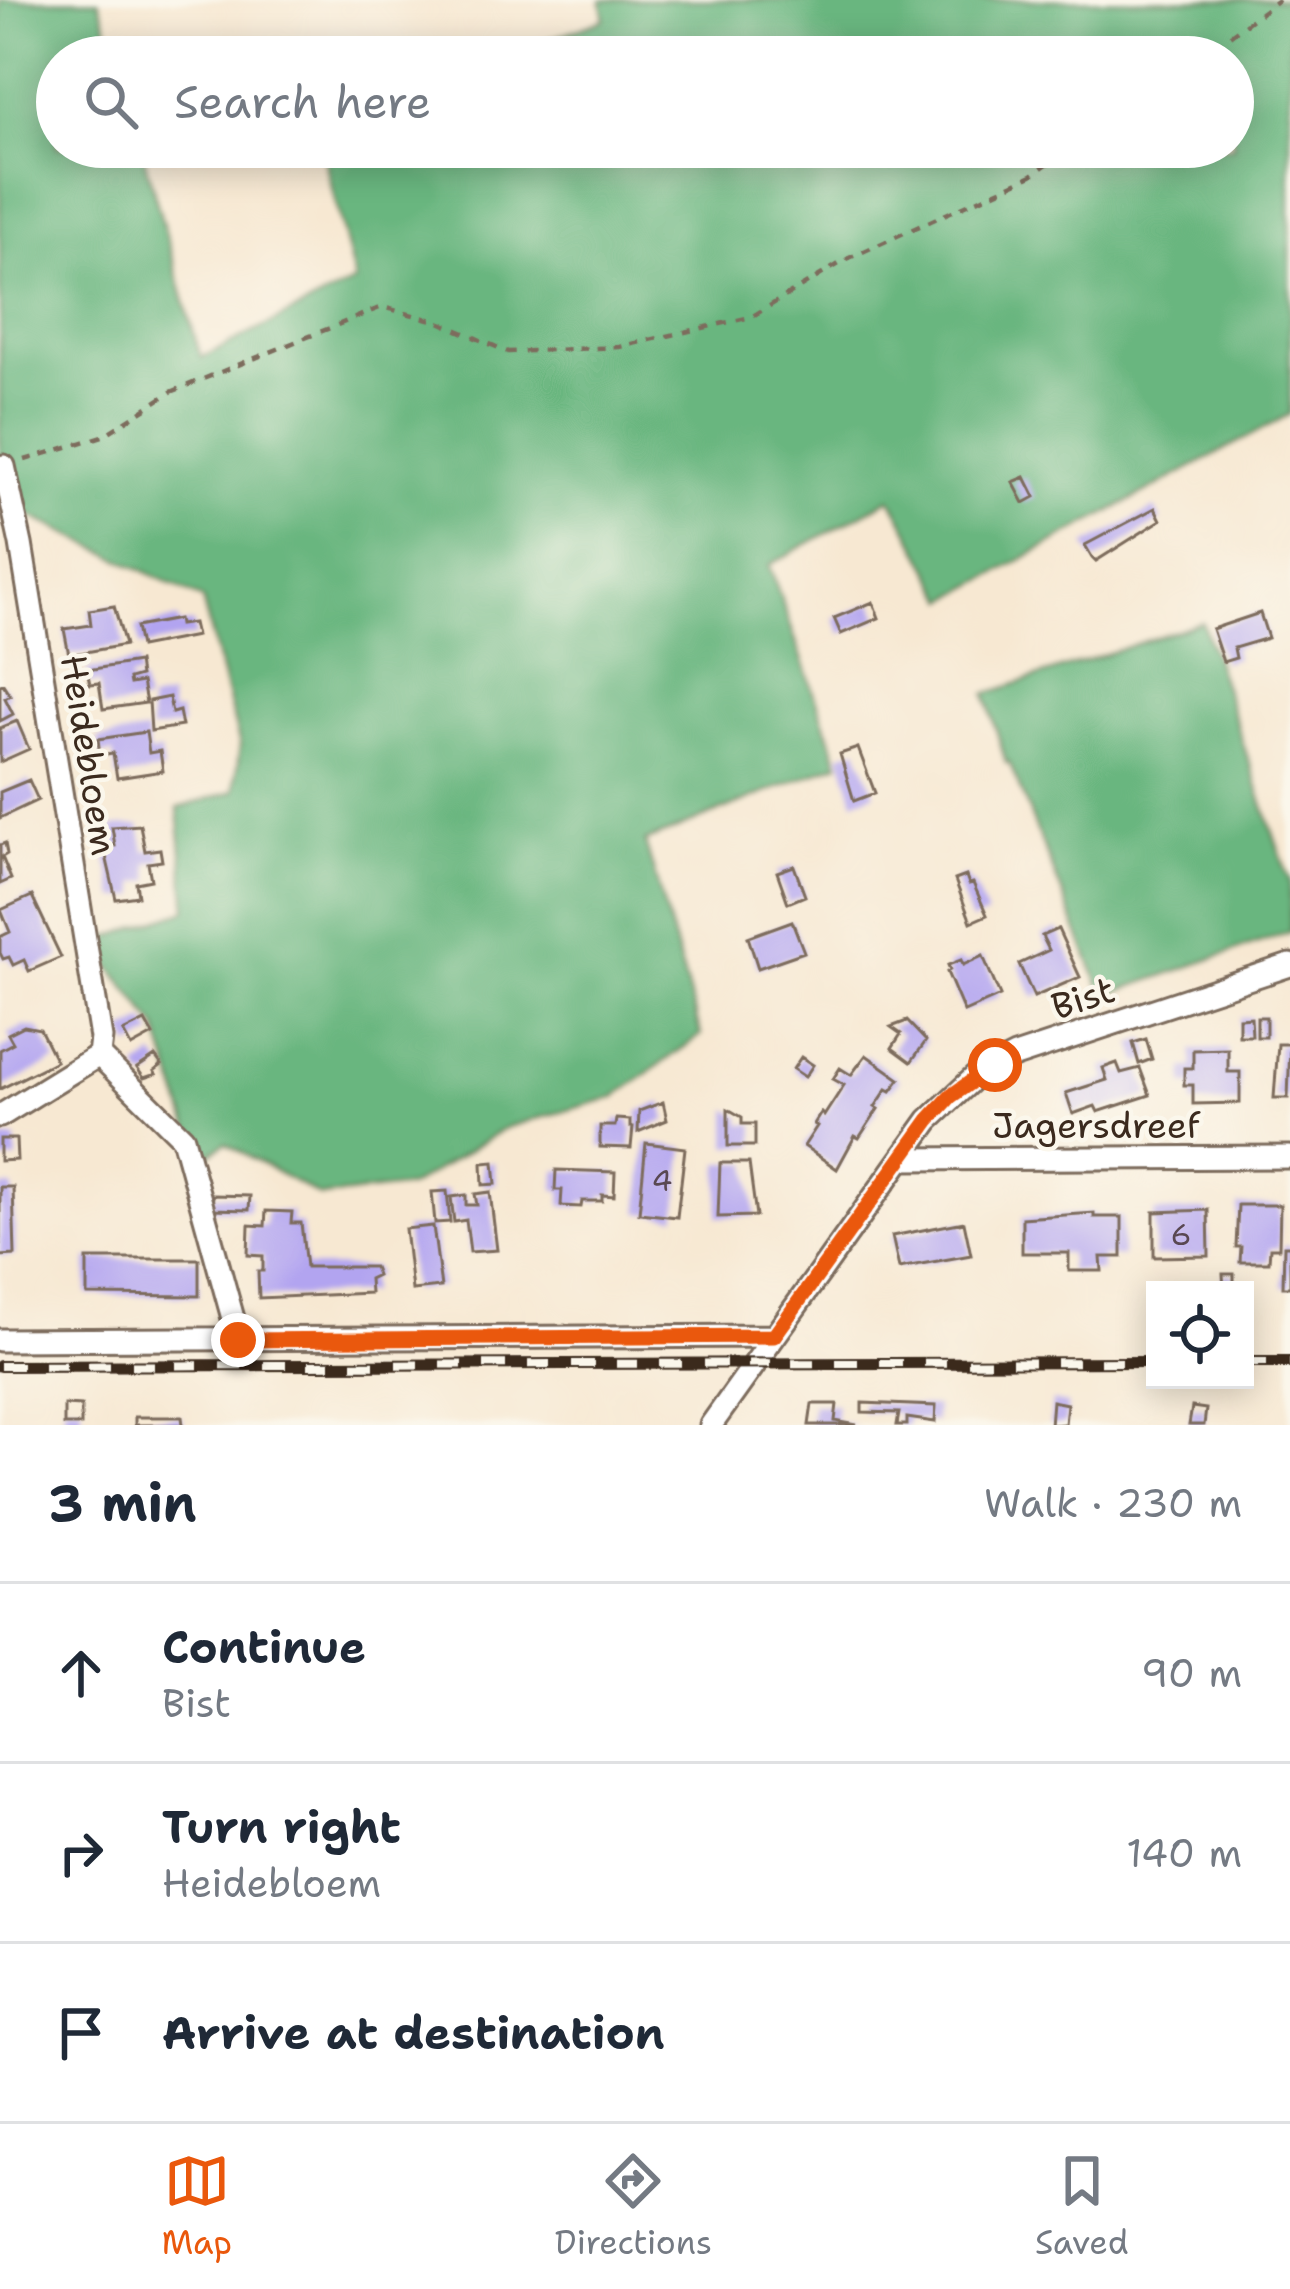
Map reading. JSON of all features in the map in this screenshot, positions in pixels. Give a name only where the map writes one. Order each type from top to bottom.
[{"type":"street","name":"Heidebloem","points":[[4,466],[86,944],[101,1038],[99,1054]]},
{"type":"street","name":"Bist","points":[[711,1425],[951,1096],[995,1065],[1290,965]]},
{"type":"street","points":[[0,1116],[99,1054],[183,1138],[238,1340]]},
{"type":"street","name":"Jagersdreef","points":[[902,1159],[1290,1157]]},
{"type":"street","points":[[0,1340],[774,1336]]},
{"type":"path","points":[[1229,36],[1278,0]]},
{"type":"path","points":[[4,466],[103,436],[171,392],[382,307],[437,321],[508,352],[619,347],[751,317],[849,258],[1042,168]]},
{"type":"green space","points":[[0,0],[99,0],[110,36],[36,36],[36,168],[147,168],[201,358],[355,282],[327,168],[1254,168],[1254,36],[558,36],[605,19],[601,0],[1290,0],[1290,414],[947,600],[891,498],[769,565],[839,763],[645,842],[701,1035],[615,1097],[507,1127],[409,1187],[321,1197],[225,1143],[200,1162],[157,1027],[92,943],[187,910],[178,808],[234,791],[240,745],[202,599],[0,501]]},
{"type":"green space","points":[[1202,622],[1290,883],[1290,932],[1104,996],[1006,763],[986,694]]},
{"type":"building","points":[[1025,477],[1035,497],[1024,503],[1013,482]]},
{"type":"building","points":[[1155,508],[1161,520],[1096,561],[1092,557],[1085,545]]},
{"type":"building","points":[[873,602],[879,618],[841,634],[834,618]]},
{"type":"building","points":[[114,606],[125,645],[69,655],[64,629],[91,625],[89,610]]},
{"type":"building","points":[[1260,613],[1268,638],[1234,648],[1236,658],[1223,662],[1212,629]]},
{"type":"building","points":[[178,619],[179,625],[193,623],[196,636],[140,647],[136,627]]},
{"type":"building","points":[[138,662],[140,676],[129,679],[130,684],[142,682],[146,703],[103,709],[99,683],[90,684],[87,670]]},
{"type":"building","points":[[0,685],[13,714],[0,721]]},
{"type":"building","points":[[169,697],[172,713],[179,711],[182,726],[151,731],[149,701]]},
{"type":"building","points":[[17,721],[29,749],[0,762],[0,728]]},
{"type":"building","points":[[146,732],[149,753],[160,751],[163,771],[117,778],[113,753],[100,755],[98,739]]},
{"type":"building","points":[[858,748],[875,793],[854,801],[840,754]]},
{"type":"building","points":[[29,780],[38,800],[0,818],[0,792]]},
{"type":"building","points":[[140,825],[145,851],[160,849],[162,861],[148,863],[151,880],[136,883],[138,896],[116,899],[104,847],[115,846],[112,827]]},
{"type":"building","points":[[5,843],[7,854],[2,857],[11,879],[0,884],[0,845]]},
{"type":"building","points":[[794,866],[805,896],[788,903],[777,872]]},
{"type":"building","points":[[966,876],[987,915],[971,922],[955,880]]},
{"type":"building","points":[[32,896],[61,957],[29,971],[24,960],[13,965],[0,953],[0,937],[10,932],[1,910]]},
{"type":"building","points":[[792,921],[804,952],[758,968],[748,937]]},
{"type":"building","points":[[1058,929],[1080,977],[1034,997],[1019,964],[1049,950],[1042,936]]},
{"type":"building","points":[[983,956],[1000,996],[964,1012],[948,965],[961,960],[963,965]]},
{"type":"building","points":[[1251,1017],[1252,1036],[1239,1036],[1239,1018]]},
{"type":"building","points":[[1257,1017],[1266,1017],[1266,1037],[1257,1037]]},
{"type":"building","points":[[145,1021],[153,1035],[131,1047],[123,1032]]},
{"type":"building","points":[[907,1021],[926,1041],[911,1062],[892,1048],[901,1034],[891,1027]]},
{"type":"building","points":[[24,1026],[40,1029],[56,1061],[0,1089],[0,1050],[13,1043],[8,1034]]},
{"type":"building","points":[[1146,1039],[1152,1059],[1139,1064],[1133,1043]]},
{"type":"building","points":[[1278,1044],[1290,1044],[1288,1098],[1274,1098]]},
{"type":"building","points":[[1228,1049],[1228,1072],[1240,1072],[1240,1103],[1193,1104],[1193,1085],[1184,1085],[1184,1068],[1193,1068],[1193,1050]]},
{"type":"building","points":[[866,1055],[900,1079],[891,1091],[887,1089],[837,1169],[804,1146],[821,1113],[824,1116],[844,1085],[833,1079],[840,1068],[851,1075]]},
{"type":"building","points":[[155,1056],[162,1065],[156,1074],[144,1078],[137,1068]]},
{"type":"building","points":[[801,1057],[813,1065],[805,1077],[793,1069]]},
{"type":"building","points":[[1117,1063],[1121,1073],[1140,1068],[1150,1095],[1098,1112],[1095,1106],[1073,1114],[1066,1093],[1107,1080],[1103,1068]]},
{"type":"building","points":[[663,1102],[667,1120],[638,1132],[639,1111]]},
{"type":"building","points":[[728,1109],[742,1117],[742,1124],[755,1124],[755,1146],[728,1146]]},
{"type":"building","points":[[616,1119],[630,1120],[631,1148],[600,1147],[600,1126],[615,1126]]},
{"type":"building","points":[[0,1139],[16,1139],[17,1160],[0,1161]]},
{"type":"building","points":[[646,1143],[685,1148],[677,1217],[639,1213]]},
{"type":"building","points":[[494,1162],[496,1184],[483,1185],[482,1163]]},
{"type":"building","points":[[720,1163],[749,1163],[756,1216],[718,1217]]},
{"type":"building","points":[[556,1170],[615,1172],[614,1196],[582,1201],[581,1207],[561,1206],[562,1190],[555,1190]]},
{"type":"building","points":[[0,1187],[13,1187],[15,1255],[0,1256]]},
{"type":"building","points":[[447,1191],[450,1222],[435,1223],[432,1192]]},
{"type":"building","points":[[490,1192],[497,1250],[470,1252],[466,1220],[454,1222],[451,1197],[466,1195],[466,1205],[477,1205],[475,1194]]},
{"type":"building","points":[[213,1195],[250,1196],[249,1210],[212,1209]]},
{"type":"building","points":[[1238,1205],[1280,1205],[1279,1248],[1270,1248],[1269,1262],[1240,1262]]},
{"type":"building","points":[[1208,1210],[1209,1256],[1154,1257],[1154,1212]]},
{"type":"building","points":[[266,1211],[292,1212],[291,1223],[301,1223],[306,1267],[374,1267],[377,1275],[369,1279],[370,1293],[259,1298],[263,1256],[248,1255],[249,1225],[265,1226]]},
{"type":"building","points":[[1094,1213],[1094,1217],[1122,1217],[1122,1257],[1101,1257],[1102,1271],[1069,1271],[1069,1253],[1022,1253],[1022,1218]]},
{"type":"building","points":[[964,1222],[971,1255],[899,1268],[892,1236]]},
{"type":"building","points":[[433,1226],[441,1287],[412,1290],[405,1229]]},
{"type":"building","points":[[1284,1246],[1290,1246],[1290,1287],[1283,1287]]},
{"type":"building","points":[[87,1259],[199,1259],[199,1296],[87,1295]]},
{"type":"building","points":[[1052,1401],[1067,1404],[1065,1424],[1050,1425]]},
{"type":"building","points":[[862,1403],[936,1406],[935,1422],[907,1418],[907,1425],[897,1425],[899,1413],[862,1412]]},
{"type":"building","points":[[812,1404],[837,1404],[835,1421],[857,1425],[809,1425]]},
{"type":"building","points":[[64,1405],[81,1406],[81,1425],[64,1425]]},
{"type":"building","points":[[1192,1407],[1206,1409],[1204,1425],[1189,1425]]},
{"type":"building","points":[[135,1417],[182,1417],[183,1425],[135,1425]]},
{"type":"railway","points":[[0,1366],[1146,1362]]},
{"type":"railway","points":[[1254,1362],[1290,1362]]},
{"type":"route","points":[[238,1340],[774,1336],[929,1120],[951,1096],[995,1065]]}]
